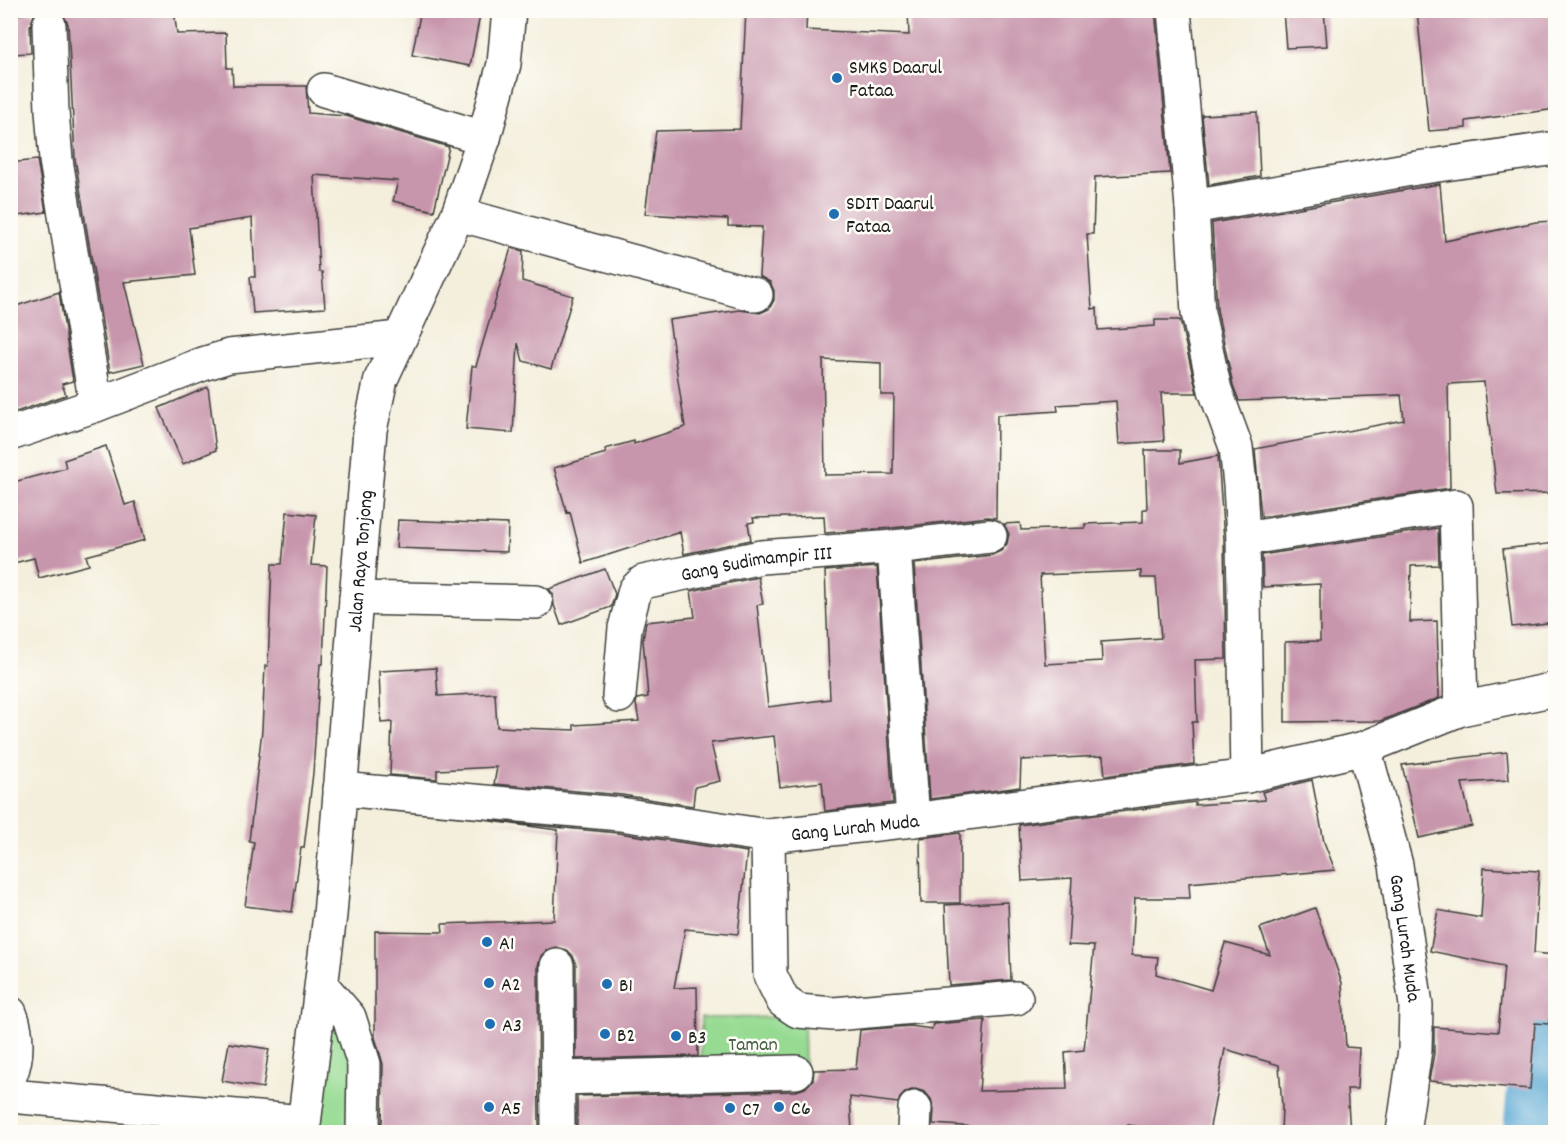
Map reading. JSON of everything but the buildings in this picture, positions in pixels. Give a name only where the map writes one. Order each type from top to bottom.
[{"type":"street","name":"Jalan Raya Tonjong","points":[[303,1127],[330,915],[370,430],[381,380],[458,214],[484,138],[504,64],[509,10]]},
{"type":"street","points":[[1174,10],[1192,207],[1198,313],[1215,390],[1236,447],[1243,539],[1247,776]]},
{"type":"street","points":[[49,25],[56,160],[96,405]]},
{"type":"street","points":[[324,90],[484,138]]},
{"type":"street","points":[[1192,207],[1417,168],[1556,148]]},
{"type":"street","points":[[458,214],[756,295]]},
{"type":"street","points":[[10,434],[229,356],[399,338]]},
{"type":"street","points":[[1243,539],[1456,506],[1461,709]]},
{"type":"street","name":"Gang Sudimampir III","points":[[619,696],[626,628],[635,590],[643,582],[761,557],[894,547],[990,536]]},
{"type":"street","points":[[894,547],[913,820]]},
{"type":"street","points":[[356,598],[536,602]]},
{"type":"street","name":"Gang Lurah Muda","points":[[340,789],[620,814],[768,836],[913,820],[1247,776],[1364,748],[1461,709],[1556,689]]},
{"type":"street","name":"Gang Lurah Muda","points":[[1364,748],[1396,865],[1416,1005],[1414,1050],[1403,1132]]},
{"type":"street","points":[[768,836],[770,975],[783,1001],[798,1011],[834,1014],[1016,998]]},
{"type":"street","points":[[557,966],[558,1132]]},
{"type":"street","points":[[322,986],[349,1017],[364,1064],[363,1132]]},
{"type":"street","points":[[10,1013],[15,1024],[16,1048],[10,1076]]},
{"type":"street","points":[[559,1078],[796,1072]]},
{"type":"street","points":[[10,1096],[303,1127]]},
{"type":"green space","points":[[322,986],[349,1017],[362,1132],[303,1132]]},
{"type":"green space","name":"Taman","points":[[804,1017],[805,1069],[701,1070],[701,1018]]},
{"type":"waterway","points":[[1536,1132],[1543,1058],[1556,1012]]},
{"type":"place","name":"SMKS Daarul Fataa","points":[[837,78]]},
{"type":"place","name":"SDIT Daarul Fataa","points":[[834,214]]},
{"type":"place","name":"A1","points":[[487,942]]},
{"type":"place","name":"A2","points":[[489,983]]},
{"type":"place","name":"B1","points":[[607,984]]},
{"type":"place","name":"A3","points":[[490,1024]]},
{"type":"place","name":"B2","points":[[605,1034]]},
{"type":"place","name":"B3","points":[[676,1036]]},
{"type":"place","name":"A5","points":[[489,1107]]},
{"type":"place","name":"C6","points":[[779,1107]]},
{"type":"place","name":"C7","points":[[730,1108]]}]
